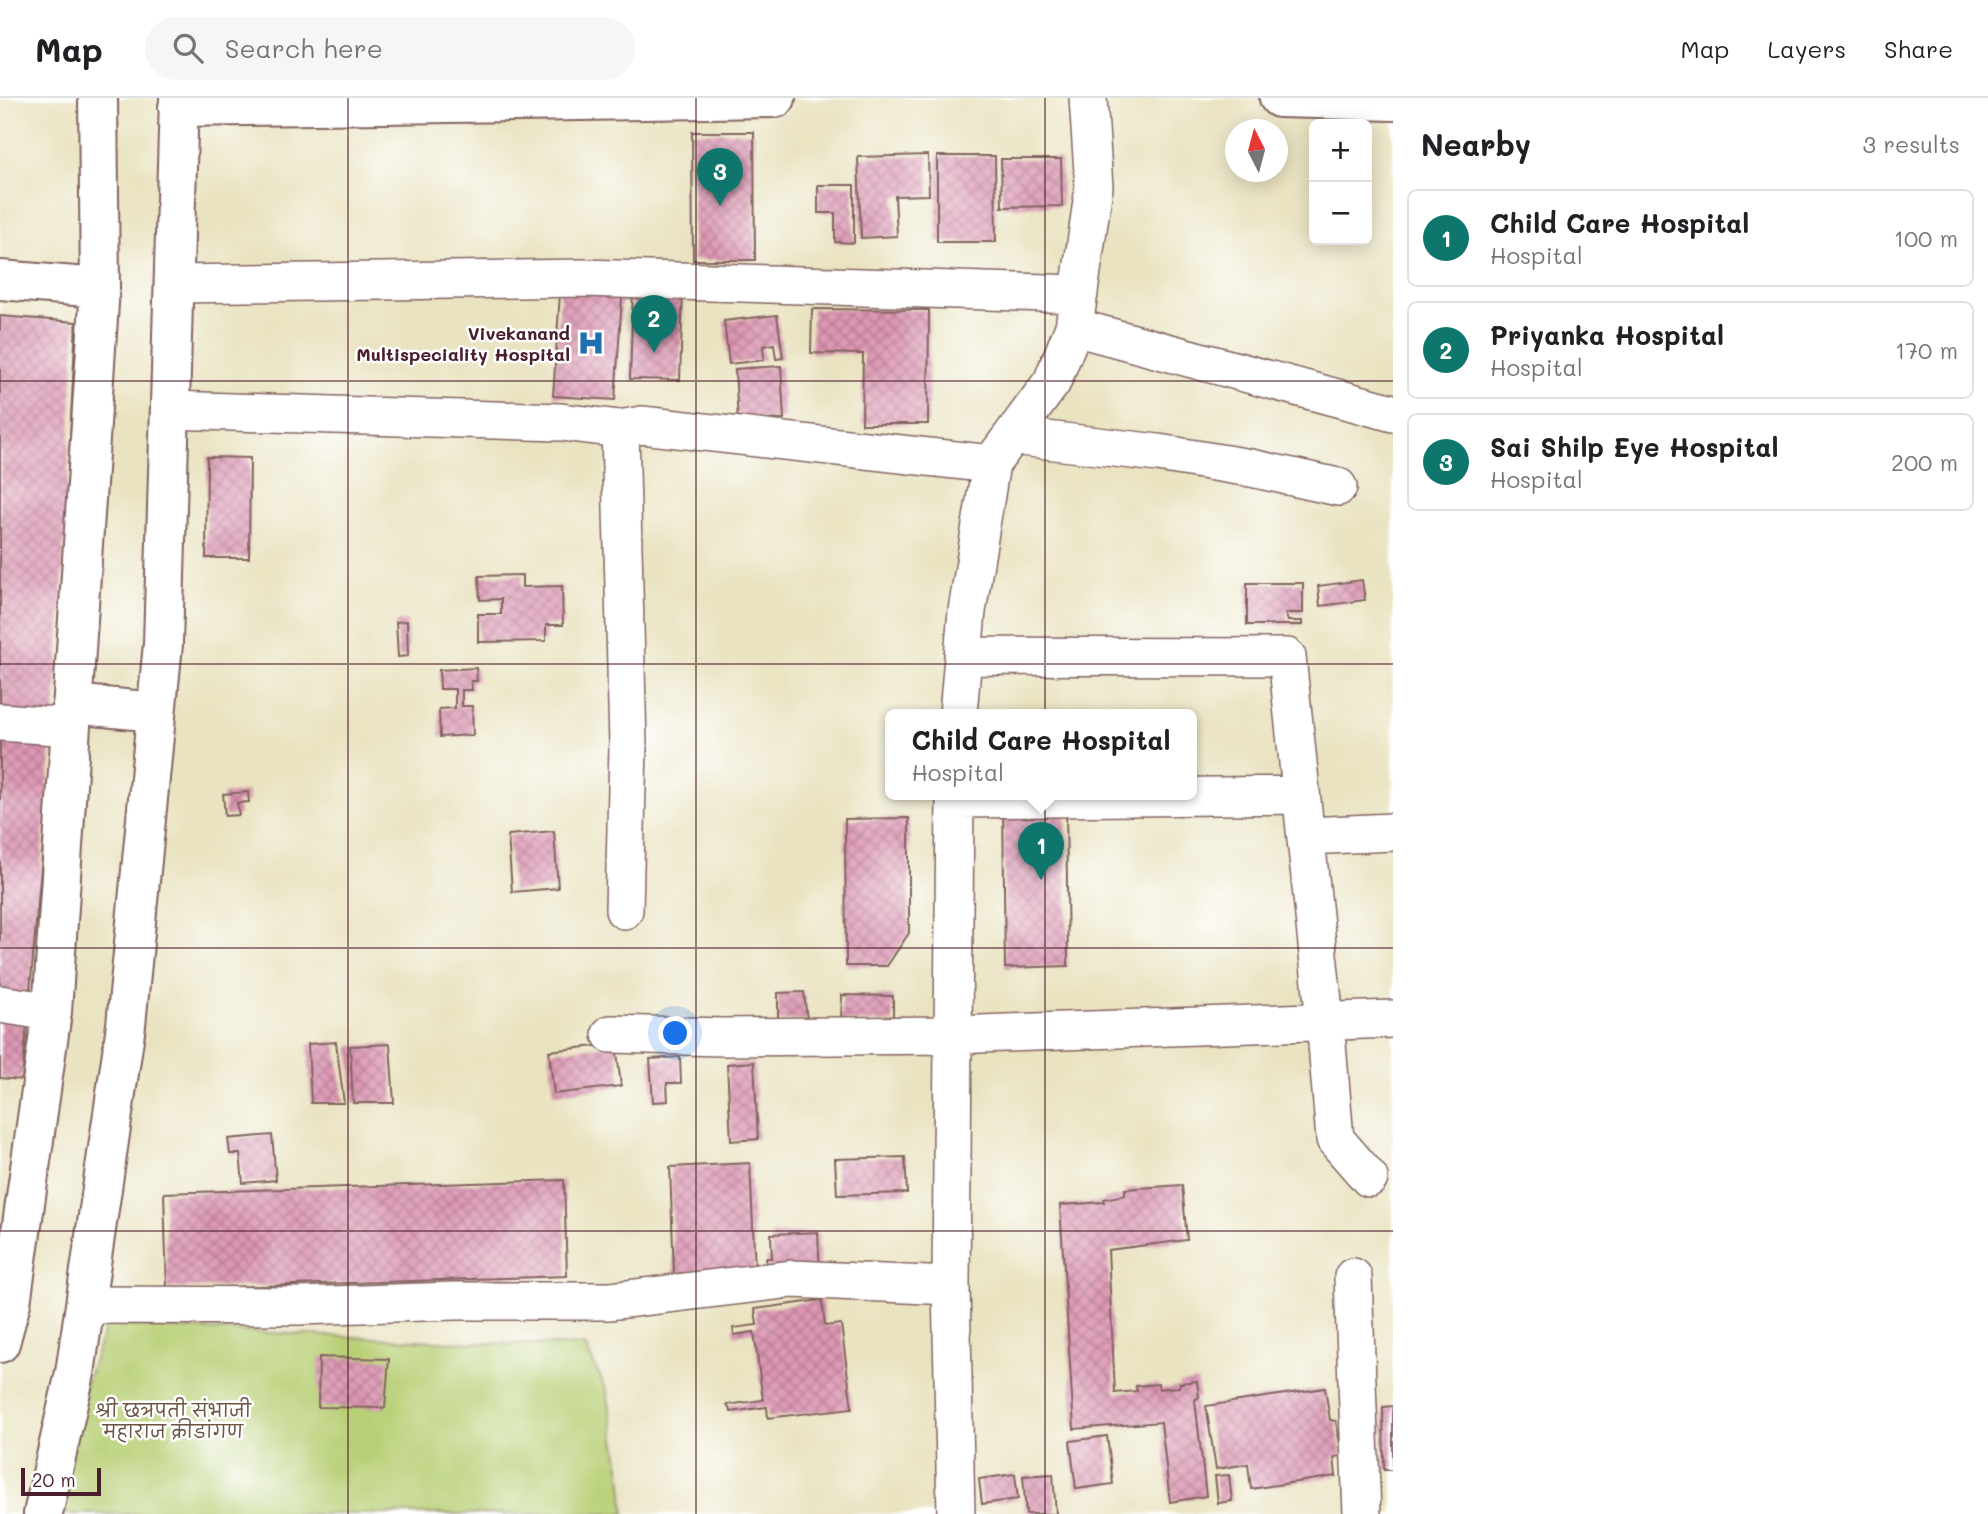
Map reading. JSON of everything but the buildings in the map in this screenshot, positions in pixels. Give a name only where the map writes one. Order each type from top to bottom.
[{"type":"main road","points":[[0,1343],[11,1303],[52,1012],[100,288],[98,98]]},
{"type":"main road","points":[[43,1514],[75,1373],[126,1025],[163,644],[178,103],[776,98]]},
{"type":"main road","points":[[1279,98],[1393,101]]},
{"type":"main road","points":[[0,280],[100,288]]},
{"type":"main road","points":[[72,716],[156,712]]},
{"type":"street","points":[[958,709],[967,611],[1002,450],[1052,382],[1077,311],[1094,187],[1088,98]]},
{"type":"street","points":[[174,284],[585,278],[1077,311],[1393,413]]},
{"type":"street","points":[[170,410],[561,422],[620,429],[642,425],[1002,450],[1158,453],[1251,468],[1338,487]]},
{"type":"street","points":[[620,429],[628,747],[624,910]]},
{"type":"street","points":[[963,656],[1287,657],[1335,1139],[1369,1178]]},
{"type":"street","points":[[0,722],[72,716]]},
{"type":"street","points":[[1197,796],[1301,795]]},
{"type":"street","points":[[955,800],[951,1286],[956,1514]]},
{"type":"street","points":[[1306,836],[1393,832]]},
{"type":"street","points":[[0,1004],[52,1012]]},
{"type":"street","points":[[611,1034],[722,1037],[953,1035],[1393,1019]]},
{"type":"street","points":[[1353,1277],[1362,1514]]},
{"type":"street","points":[[85,1305],[299,1306],[455,1301],[610,1301],[792,1279],[951,1286]]},
{"type":"green space","name":"श्री छत्रपती संभाजी महाराज क्रीडांगण","points":[[106,1325],[585,1346],[607,1391],[625,1514],[60,1514],[85,1386]]},
{"type":"place","name":"Sai Shilp Eye Hospital","points":[[720,206]]},
{"type":"place","name":"Vivekanand Multispeciality Hospital","points":[[591,343]]},
{"type":"place","name":"Priyanka Hospital","points":[[654,353]]},
{"type":"place","name":"Child Care Hospital","points":[[1041,880]]}]
